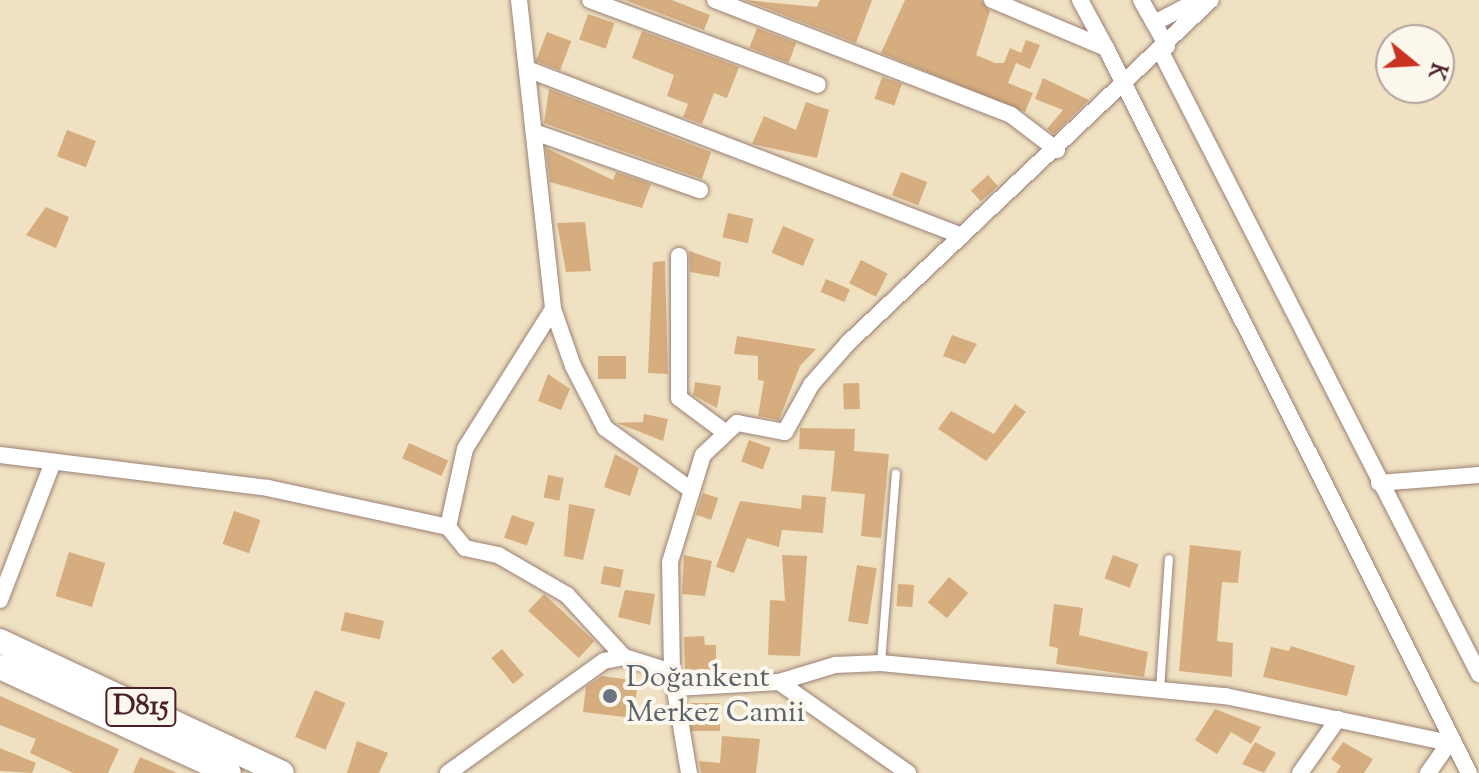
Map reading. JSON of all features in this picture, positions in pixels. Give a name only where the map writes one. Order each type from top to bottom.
[{"type":"main road","name":"D815","points":[[0,641],[282,773]]},
{"type":"main road","name":"D815","points":[[0,667],[229,773]]},
{"type":"street","points":[[519,0],[553,309],[605,428],[690,489]]},
{"type":"street","points":[[590,0],[818,85]]},
{"type":"street","points":[[715,0],[1011,115],[1057,150]]},
{"type":"street","points":[[992,0],[1106,48]]},
{"type":"street","points":[[1080,0],[1449,743],[1469,773]]},
{"type":"street","points":[[1141,0],[1379,483],[1479,674]]},
{"type":"street","points":[[1154,23],[1198,0]]},
{"type":"street","points":[[689,773],[674,680],[670,562],[690,489],[722,430],[737,423],[785,432],[811,385],[848,343],[1124,89],[1211,0]]},
{"type":"street","points":[[527,69],[962,236]]},
{"type":"street","points":[[534,132],[700,190]]},
{"type":"street","points":[[679,256],[679,398],[722,430]]},
{"type":"street","points":[[448,527],[465,449],[553,309]]},
{"type":"street","points":[[0,455],[268,488],[448,527],[465,548],[509,560],[567,595],[624,657],[674,680],[779,682],[835,665],[881,663],[1160,690],[1338,719],[1449,743]]},
{"type":"street","points":[[0,600],[53,462]]},
{"type":"street","points":[[1379,483],[1479,475]]},
{"type":"street","points":[[448,773],[604,661],[624,657]]},
{"type":"street","points":[[779,682],[908,773]]},
{"type":"street","points":[[1300,773],[1338,719]]},
{"type":"street","points":[[1428,773],[1449,743]]},
{"type":"lane","points":[[881,663],[896,474]]},
{"type":"lane","points":[[1160,690],[1169,559]]},
{"type":"building","points":[[625,0],[672,0],[710,15],[704,30]]},
{"type":"building","points":[[745,0],[817,7],[820,0],[872,0],[856,43]]},
{"type":"building","points":[[905,0],[981,0],[990,11],[976,55],[995,63],[1004,63],[1010,48],[1021,53],[1026,40],[1040,45],[1030,69],[1016,63],[1008,83],[1033,93],[1025,112],[881,53]]},
{"type":"building","points":[[588,14],[614,23],[606,49],[579,40]]},
{"type":"building","points":[[757,28],[796,43],[789,63],[749,48]]},
{"type":"building","points":[[642,31],[739,67],[727,98],[714,93],[702,124],[683,117],[688,104],[667,96],[674,75],[632,58]]},
{"type":"building","points":[[547,32],[571,41],[560,70],[536,61]]},
{"type":"building","points":[[882,77],[902,84],[894,106],[875,99]]},
{"type":"building","points":[[1043,78],[1089,100],[1054,134],[1047,129],[1063,110],[1035,99]]},
{"type":"building","points":[[549,89],[711,152],[702,179],[544,123]]},
{"type":"building","points":[[806,102],[829,110],[817,158],[752,144],[764,116],[796,130]]},
{"type":"building","points":[[67,130],[96,141],[86,167],[57,156]]},
{"type":"building","points":[[546,148],[613,180],[616,172],[651,184],[642,208],[550,182]]},
{"type":"building","points":[[901,172],[927,182],[918,205],[892,195]]},
{"type":"building","points":[[988,175],[998,186],[981,202],[971,190]]},
{"type":"building","points":[[46,207],[69,217],[56,248],[26,235]]},
{"type":"building","points":[[728,213],[753,219],[748,243],[722,237]]},
{"type":"building","points":[[585,222],[591,271],[566,272],[557,223]]},
{"type":"building","points":[[783,226],[814,239],[803,266],[772,253]]},
{"type":"building","points":[[689,251],[721,262],[719,277],[690,272]]},
{"type":"building","points":[[861,260],[888,274],[876,297],[849,283]]},
{"type":"building","points":[[665,261],[668,374],[648,373],[653,262]]},
{"type":"building","points":[[826,279],[850,289],[844,302],[821,292]]},
{"type":"building","points":[[952,335],[977,344],[965,364],[943,356]]},
{"type":"building","points":[[737,336],[816,349],[800,366],[779,420],[758,416],[764,381],[758,380],[758,356],[734,354]]},
{"type":"building","points":[[598,356],[626,356],[626,379],[598,379]]},
{"type":"building","points":[[548,374],[570,389],[561,410],[538,401]]},
{"type":"building","points":[[695,382],[721,386],[717,408],[693,395]]},
{"type":"building","points":[[859,383],[860,409],[844,410],[843,384]]},
{"type":"building","points":[[1015,404],[1026,412],[986,461],[938,429],[951,411],[994,434]]},
{"type":"building","points":[[644,414],[668,419],[663,441],[617,423],[643,422]]},
{"type":"building","points":[[800,428],[855,429],[854,451],[889,454],[881,538],[861,536],[865,494],[831,491],[835,451],[799,449]]},
{"type":"building","points":[[749,440],[771,448],[763,469],[741,462]]},
{"type":"building","points":[[409,443],[448,460],[441,476],[402,459]]},
{"type":"building","points":[[615,454],[639,468],[630,496],[604,487]]},
{"type":"building","points":[[548,475],[564,478],[559,501],[544,498]]},
{"type":"building","points":[[703,493],[718,498],[711,520],[696,515]]},
{"type":"building","points":[[802,495],[826,497],[823,533],[782,530],[779,547],[747,538],[734,573],[716,567],[740,501],[801,509]]},
{"type":"building","points":[[569,504],[595,509],[583,560],[564,556]]},
{"type":"building","points":[[234,511],[260,520],[249,553],[223,544]]},
{"type":"building","points":[[512,515],[535,523],[527,546],[504,538]]},
{"type":"building","points":[[1190,545],[1241,551],[1238,583],[1222,582],[1217,641],[1233,643],[1232,677],[1179,671]]},
{"type":"building","points":[[69,552],[105,563],[92,607],[56,596]]},
{"type":"building","points":[[684,555],[712,561],[705,596],[682,594]]},
{"type":"building","points":[[782,555],[807,556],[800,656],[768,655],[770,600],[785,601]]},
{"type":"building","points":[[1113,555],[1138,564],[1130,588],[1104,578]]},
{"type":"building","points":[[857,565],[877,568],[868,624],[848,621]]},
{"type":"building","points":[[604,566],[624,570],[620,587],[601,584]]},
{"type":"building","points":[[949,577],[968,593],[947,618],[928,602]]},
{"type":"building","points":[[898,584],[914,585],[912,607],[896,606]]},
{"type":"building","points":[[625,590],[655,594],[650,625],[618,617]]},
{"type":"building","points":[[544,594],[594,641],[579,658],[528,611]]},
{"type":"building","points":[[1054,604],[1083,608],[1079,635],[1148,652],[1144,677],[1056,664],[1058,648],[1049,646]]},
{"type":"building","points":[[345,612],[384,621],[380,640],[341,631]]},
{"type":"building","points":[[704,636],[705,645],[716,645],[716,669],[685,670],[684,637]]},
{"type":"building","points":[[1291,646],[1355,666],[1347,696],[1263,677],[1271,647],[1289,651]]},
{"type":"building","points":[[502,649],[524,675],[513,684],[491,658]]},
{"type":"building","name":"Doğankent Merkez Camii","points":[[602,676],[638,681],[633,718],[583,712],[586,687]]},
{"type":"building","points":[[315,690],[345,703],[325,750],[295,737]]},
{"type":"building","points":[[0,696],[119,749],[108,773],[73,773],[30,753],[36,739],[0,725]]},
{"type":"building","points":[[691,703],[720,703],[720,731],[691,731]]},
{"type":"building","points":[[1215,709],[1261,727],[1251,744],[1231,732],[1217,754],[1195,740]]},
{"type":"building","points":[[722,736],[760,739],[756,773],[701,773],[699,761],[720,763]]},
{"type":"building","points":[[357,741],[388,753],[379,773],[347,773]]},
{"type":"building","points":[[1255,742],[1276,753],[1264,773],[1242,764]]},
{"type":"building","points":[[1343,742],[1373,759],[1364,773],[1336,773],[1341,766],[1331,759]]},
{"type":"building","points":[[0,748],[36,763],[32,773],[0,771]]},
{"type":"building","points":[[140,757],[177,773],[133,773]]},
{"type":"place","name":"Doğankent Merkez Camii","points":[[610,696]]}]
